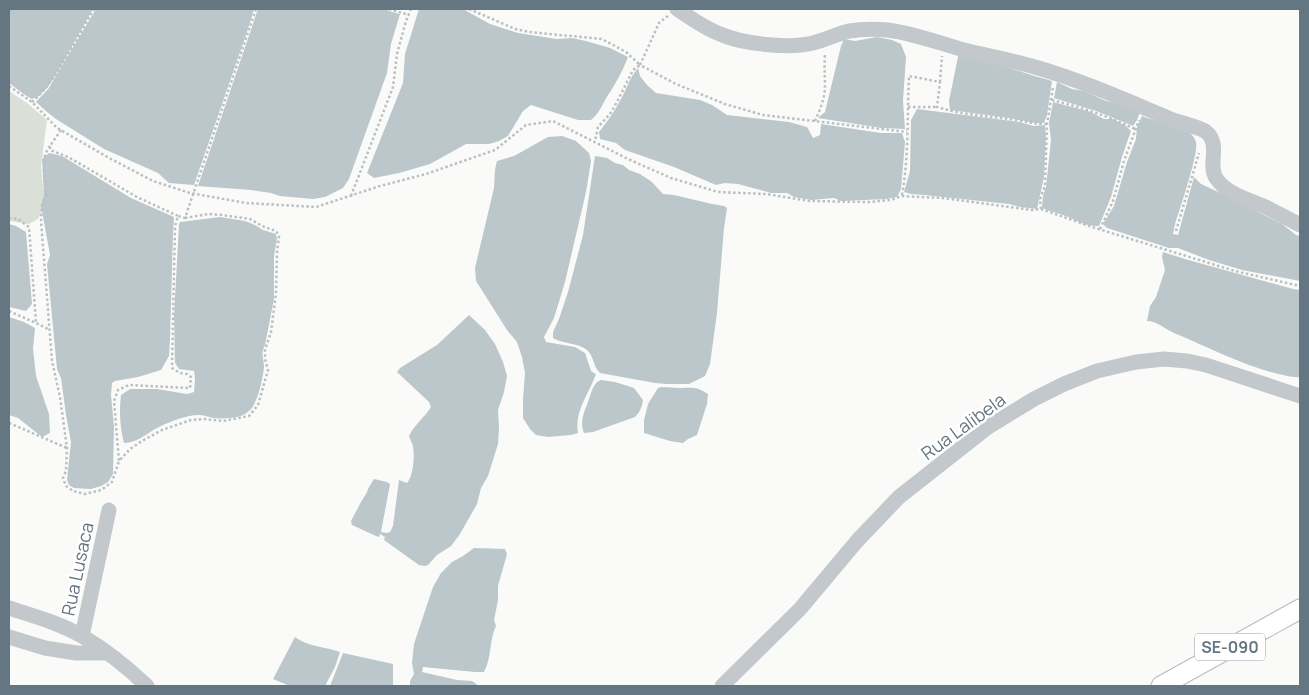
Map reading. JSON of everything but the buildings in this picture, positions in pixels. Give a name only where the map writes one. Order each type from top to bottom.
[{"type":"main road","name":"SE-090","points":[[1161,686],[1300,609]]},
{"type":"street","points":[[681,11],[721,35],[749,42],[804,45],[858,30],[887,30],[1013,61],[1108,92],[1168,118],[1205,131],[1213,140],[1214,174],[1223,186],[1300,224]]},
{"type":"street","name":"Rua Lalibela","points":[[722,686],[800,609],[858,540],[899,497],[988,427],[1034,399],[1096,371],[1136,362],[1164,359],[1206,365],[1300,396]]},
{"type":"street","name":"Rua Lusaca","points":[[82,636],[109,510]]},
{"type":"street","points":[[9,608],[48,621],[82,636],[108,653],[147,686]]},
{"type":"street","points":[[9,637],[76,653],[108,653]]},
{"type":"path","points":[[32,102],[43,92],[58,70],[94,9]]},
{"type":"path","points":[[185,218],[256,9]]},
{"type":"path","points":[[389,9],[409,15]]},
{"type":"path","points":[[351,196],[393,87],[397,54],[411,9]]},
{"type":"path","points":[[468,9],[515,29],[602,40],[626,52],[644,68],[676,84],[724,104],[762,115],[907,132]]},
{"type":"path","points":[[595,141],[598,127],[610,114],[633,70],[640,65],[659,23],[681,11]]},
{"type":"path","points":[[815,121],[821,107],[825,88],[826,39]]},
{"type":"path","points":[[937,107],[942,44]]},
{"type":"path","points":[[1040,209],[1040,199],[1044,186],[1047,124],[1055,74]]},
{"type":"path","points":[[902,196],[905,176],[909,76],[940,82]]},
{"type":"path","points":[[9,86],[32,102],[57,128],[153,181],[193,193],[246,203],[316,207],[380,186],[426,174],[495,150],[526,125],[554,121],[628,159],[671,178],[718,192],[766,194],[810,201],[869,202],[891,200],[902,196],[943,198],[1032,210],[1040,209],[1235,271],[1300,286]]},
{"type":"path","points":[[1051,100],[1088,110],[1135,129]]},
{"type":"path","points":[[908,107],[937,107],[967,114],[1017,120],[1033,124],[1047,124]]},
{"type":"path","points":[[1100,229],[1113,201],[1135,129],[1144,107]]},
{"type":"path","points":[[61,130],[45,154],[46,195],[42,206],[41,221],[52,362],[59,390],[67,448],[64,478],[66,486],[73,491],[85,494],[101,490],[112,482],[119,461],[114,401],[118,390],[130,386],[190,388],[191,378],[187,374],[180,373],[172,368],[175,226],[178,216]]},
{"type":"path","points":[[1176,231],[1205,131]]},
{"type":"path","points":[[50,146],[50,150],[68,157],[137,197],[178,216],[185,218],[215,214],[250,219],[276,231],[279,236],[276,293],[265,350],[268,370],[258,405],[250,416],[223,421],[191,420],[162,430],[130,449],[119,461]]},
{"type":"path","points":[[9,218],[18,219],[28,227],[36,322]]},
{"type":"path","points":[[9,311],[50,330]]},
{"type":"path","points":[[9,422],[67,448]]},
{"type":"shaded area","points":[[9,9],[93,9],[48,87],[39,96],[32,99],[9,83]]},
{"type":"shaded area","points":[[96,9],[254,9],[194,185],[169,183],[158,173],[104,149],[56,119],[36,102],[49,88]]},
{"type":"shaded area","points":[[258,9],[385,9],[400,14],[391,44],[387,73],[349,179],[343,188],[325,197],[313,199],[280,196],[251,190],[198,186]]},
{"type":"shaded area","points":[[419,9],[463,9],[490,24],[518,33],[586,41],[610,48],[628,57],[615,84],[599,111],[591,120],[578,120],[531,105],[523,111],[508,136],[499,141],[489,144],[466,144],[430,164],[374,178],[367,173],[403,83],[405,54]]},
{"type":"shaded area","points":[[877,37],[901,44],[906,57],[903,101],[905,129],[882,128],[818,118],[825,112],[844,39],[855,41]]},
{"type":"shaded area","points":[[959,52],[1052,81],[1044,123],[950,110],[949,101]]},
{"type":"shaded area","points":[[638,68],[640,76],[656,93],[700,100],[727,115],[789,122],[807,127],[813,138],[820,135],[821,124],[881,133],[902,133],[905,142],[901,189],[897,197],[841,201],[834,198],[811,200],[794,197],[787,193],[771,193],[738,184],[725,183],[716,185],[674,167],[625,150],[616,143],[600,139],[599,132],[616,108]]},
{"type":"shaded area","points":[[1057,82],[1140,112],[1137,120],[1133,126],[1096,111],[1054,98]]},
{"type":"shaded area","points":[[9,91],[47,120],[41,166],[44,195],[41,213],[38,219],[29,224],[9,221]]},
{"type":"shaded area","points":[[1053,102],[1091,112],[1104,119],[1113,119],[1131,131],[1111,197],[1099,226],[1087,225],[1042,208],[1051,140],[1049,123]]},
{"type":"shaded area","points":[[917,109],[1019,122],[1034,126],[1045,125],[1044,177],[1037,209],[904,192],[910,171],[911,120]]},
{"type":"shaded area","points":[[1142,116],[1183,128],[1191,134],[1196,142],[1195,158],[1173,234],[1178,235],[1194,177],[1201,184],[1282,224],[1300,236],[1300,281],[1242,270],[1178,248],[1169,248],[1107,228],[1103,224],[1114,206],[1136,139],[1137,127]]},
{"type":"shaded area","points":[[562,136],[576,141],[589,153],[591,161],[586,192],[565,282],[554,318],[544,337],[546,342],[575,347],[585,353],[591,371],[596,374],[580,410],[577,425],[578,433],[548,437],[536,435],[523,418],[525,373],[522,357],[517,342],[507,330],[476,281],[475,268],[494,188],[497,161],[514,156],[548,137]]},
{"type":"shaded area","points":[[49,153],[62,156],[131,198],[174,217],[169,356],[161,370],[112,383],[111,395],[114,427],[113,474],[108,482],[91,489],[74,488],[69,485],[67,480],[71,442],[61,378],[57,369],[47,264],[50,255],[41,206],[44,195],[42,159]]},
{"type":"shaded area","points":[[595,156],[607,158],[640,174],[652,182],[663,194],[727,208],[710,364],[705,376],[689,384],[655,383],[600,373],[587,350],[553,338],[553,332],[568,292],[583,235]]},
{"type":"shaded area","points":[[220,217],[245,221],[276,234],[274,299],[263,351],[264,367],[260,390],[250,410],[238,417],[188,416],[165,424],[137,440],[124,443],[120,419],[121,395],[130,389],[157,389],[187,394],[194,392],[194,371],[179,369],[175,363],[174,316],[179,224],[180,222]]},
{"type":"shaded area","points":[[9,224],[26,232],[32,304],[26,311],[9,307]]},
{"type":"shaded area","points":[[1163,252],[1300,290],[1300,377],[1291,377],[1251,366],[1174,333],[1158,324],[1147,321],[1150,306],[1156,297],[1165,270],[1162,257]]},
{"type":"shaded area","points":[[469,315],[485,330],[495,344],[507,376],[498,410],[498,444],[488,476],[481,488],[477,504],[460,534],[451,546],[437,555],[428,565],[419,565],[384,540],[385,537],[380,534],[379,537],[376,536],[352,525],[351,521],[374,479],[387,482],[390,484],[381,532],[390,532],[393,526],[399,480],[407,483],[414,461],[413,445],[409,436],[431,407],[429,402],[397,372],[400,368],[437,345]]},
{"type":"shaded area","points":[[9,317],[35,328],[33,349],[36,376],[49,414],[50,433],[42,437],[18,418],[9,415]]},
{"type":"shaded area","points":[[601,380],[634,388],[643,400],[641,407],[635,417],[593,432],[584,433],[582,420],[584,412],[593,388]]},
{"type":"shaded area","points":[[658,388],[694,388],[708,394],[707,404],[697,435],[683,443],[644,433],[644,420],[648,404]]},
{"type":"shaded area","points":[[474,548],[505,549],[507,554],[498,586],[498,600],[494,620],[496,626],[487,666],[484,672],[423,667],[422,672],[457,680],[472,681],[479,686],[410,686],[410,681],[414,674],[412,663],[414,644],[433,587],[441,573],[452,562]]},
{"type":"shaded area","points":[[295,637],[310,644],[340,652],[325,686],[290,686],[273,679]]},
{"type":"shaded area","points":[[343,653],[393,664],[393,686],[330,686]]}]
